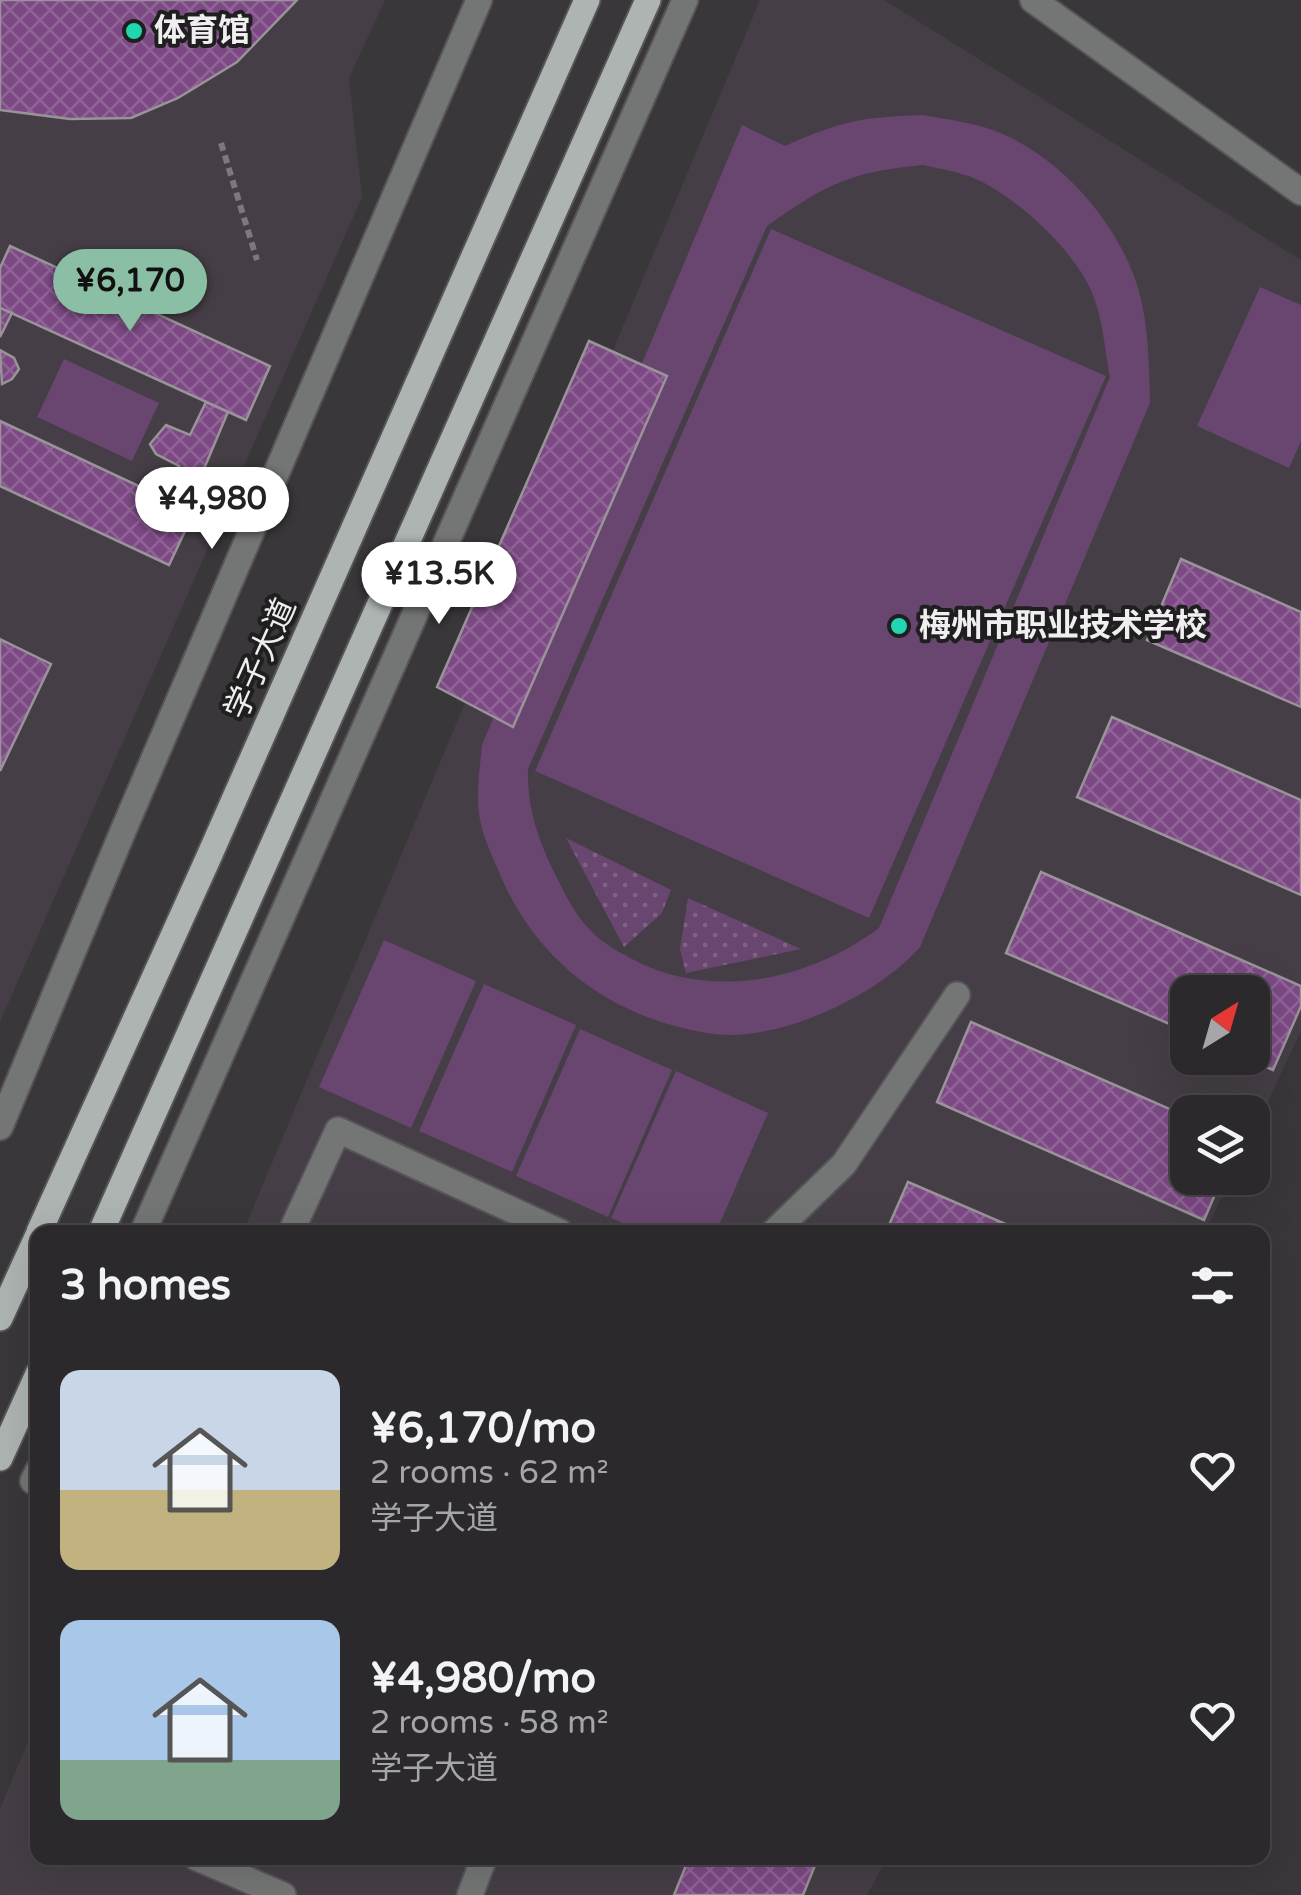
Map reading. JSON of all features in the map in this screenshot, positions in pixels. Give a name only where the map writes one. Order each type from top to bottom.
[{"type":"main road","name":"学子大道","points":[[42,1225],[208,860],[586,0]]},
{"type":"main road","points":[[103,1225],[648,0]]},
{"type":"main road","name":"学子大道","points":[[0,1318],[30,1252]]},
{"type":"main road","points":[[0,1458],[30,1392]]},
{"type":"street","points":[[0,1127],[479,0]]},
{"type":"street","points":[[145,1225],[685,0]]},
{"type":"street","points":[[1033,0],[1301,192]]},
{"type":"street","points":[[781,1225],[844,1164],[956,995]]},
{"type":"street","points":[[295,1225],[338,1130],[545,1225]]},
{"type":"street","points":[[213,1865],[284,1895]]},
{"type":"street","points":[[470,1895],[481,1865]]},
{"type":"path","points":[[221,143],[257,260]]},
{"type":"shaded area","points":[[0,0],[385,0],[349,78],[362,197],[0,1022]]},
{"type":"shaded area","name":"梅州市职业技术学校","points":[[760,0],[884,0],[1301,260],[1301,1031],[1270,1097],[1170,1095],[1170,1195],[1223,1195],[1208,1225],[246,1225]]},
{"type":"shaded area","points":[[922,115],[1005,135],[1048,161],[1087,198],[1118,241],[1138,288],[1146,331],[1150,403],[920,947],[879,982],[826,1012],[797,1023],[740,1035],[679,1027],[646,1017],[586,984],[560,963],[518,910],[480,822],[482,745],[742,125],[785,146],[852,122]],"holes":[[[923,165],[992,187],[1040,225],[1069,255],[1094,297],[1110,377],[879,928],[822,961],[760,979],[696,980],[665,973],[605,943],[576,912],[540,838],[532,812],[528,769],[767,226],[840,182]]]},
{"type":"shaded area","points":[[771,229],[1106,376],[869,918],[535,771]]},
{"type":"shaded area","points":[[1260,287],[1301,305],[1301,441],[1289,468],[1197,426]]},
{"type":"shaded area","points":[[64,359],[159,403],[132,461],[37,417]]},
{"type":"shaded area","points":[[566,838],[671,890],[662,913],[624,947]]},
{"type":"shaded area","points":[[688,898],[801,949],[686,973],[680,949]]},
{"type":"shaded area","points":[[384,940],[476,981],[411,1128],[319,1087]]},
{"type":"shaded area","points":[[484,984],[576,1025],[512,1172],[419,1131]]},
{"type":"shaded area","points":[[580,1029],[672,1070],[608,1217],[516,1176]]},
{"type":"shaded area","points":[[676,1071],[768,1113],[719,1225],[628,1225],[611,1218]]},
{"type":"shaded area","points":[[30,1737],[30,1865],[883,1865],[867,1895],[0,1895],[0,1809]]},
{"type":"building","name":"体育馆","points":[[0,0],[297,0],[237,62],[178,98],[131,118],[70,119],[0,110]]},
{"type":"building","points":[[10,246],[270,366],[246,420],[0,308],[0,268]]},
{"type":"building","points":[[0,308],[12,313],[0,337]]},
{"type":"building","points":[[589,341],[667,376],[513,727],[437,687]]},
{"type":"building","points":[[0,350],[14,358],[19,369],[2,384]]},
{"type":"building","points":[[206,402],[228,412],[187,509],[163,498],[179,466],[156,454],[150,444],[166,425],[190,435]]},
{"type":"building","points":[[0,421],[194,512],[169,565],[0,486]]},
{"type":"building","points":[[1181,559],[1301,612],[1301,707],[1147,640]]},
{"type":"building","points":[[0,639],[51,664],[0,771]]},
{"type":"building","points":[[1112,717],[1301,800],[1301,895],[1077,797]]},
{"type":"building","points":[[1041,872],[1301,986],[1301,1006],[1273,1070],[1270,975],[1170,975],[1170,1024],[1006,953]]},
{"type":"building","points":[[971,1022],[1170,1109],[1170,1195],[1215,1195],[1204,1220],[937,1102]]},
{"type":"building","points":[[908,1182],[1008,1225],[889,1225]]},
{"type":"building","points":[[686,1865],[815,1865],[803,1895],[674,1895]]},
{"type":"place","name":"体育馆","points":[[134,31]]},
{"type":"place","name":"梅州市职业技术学校","points":[[899,626]]}]
